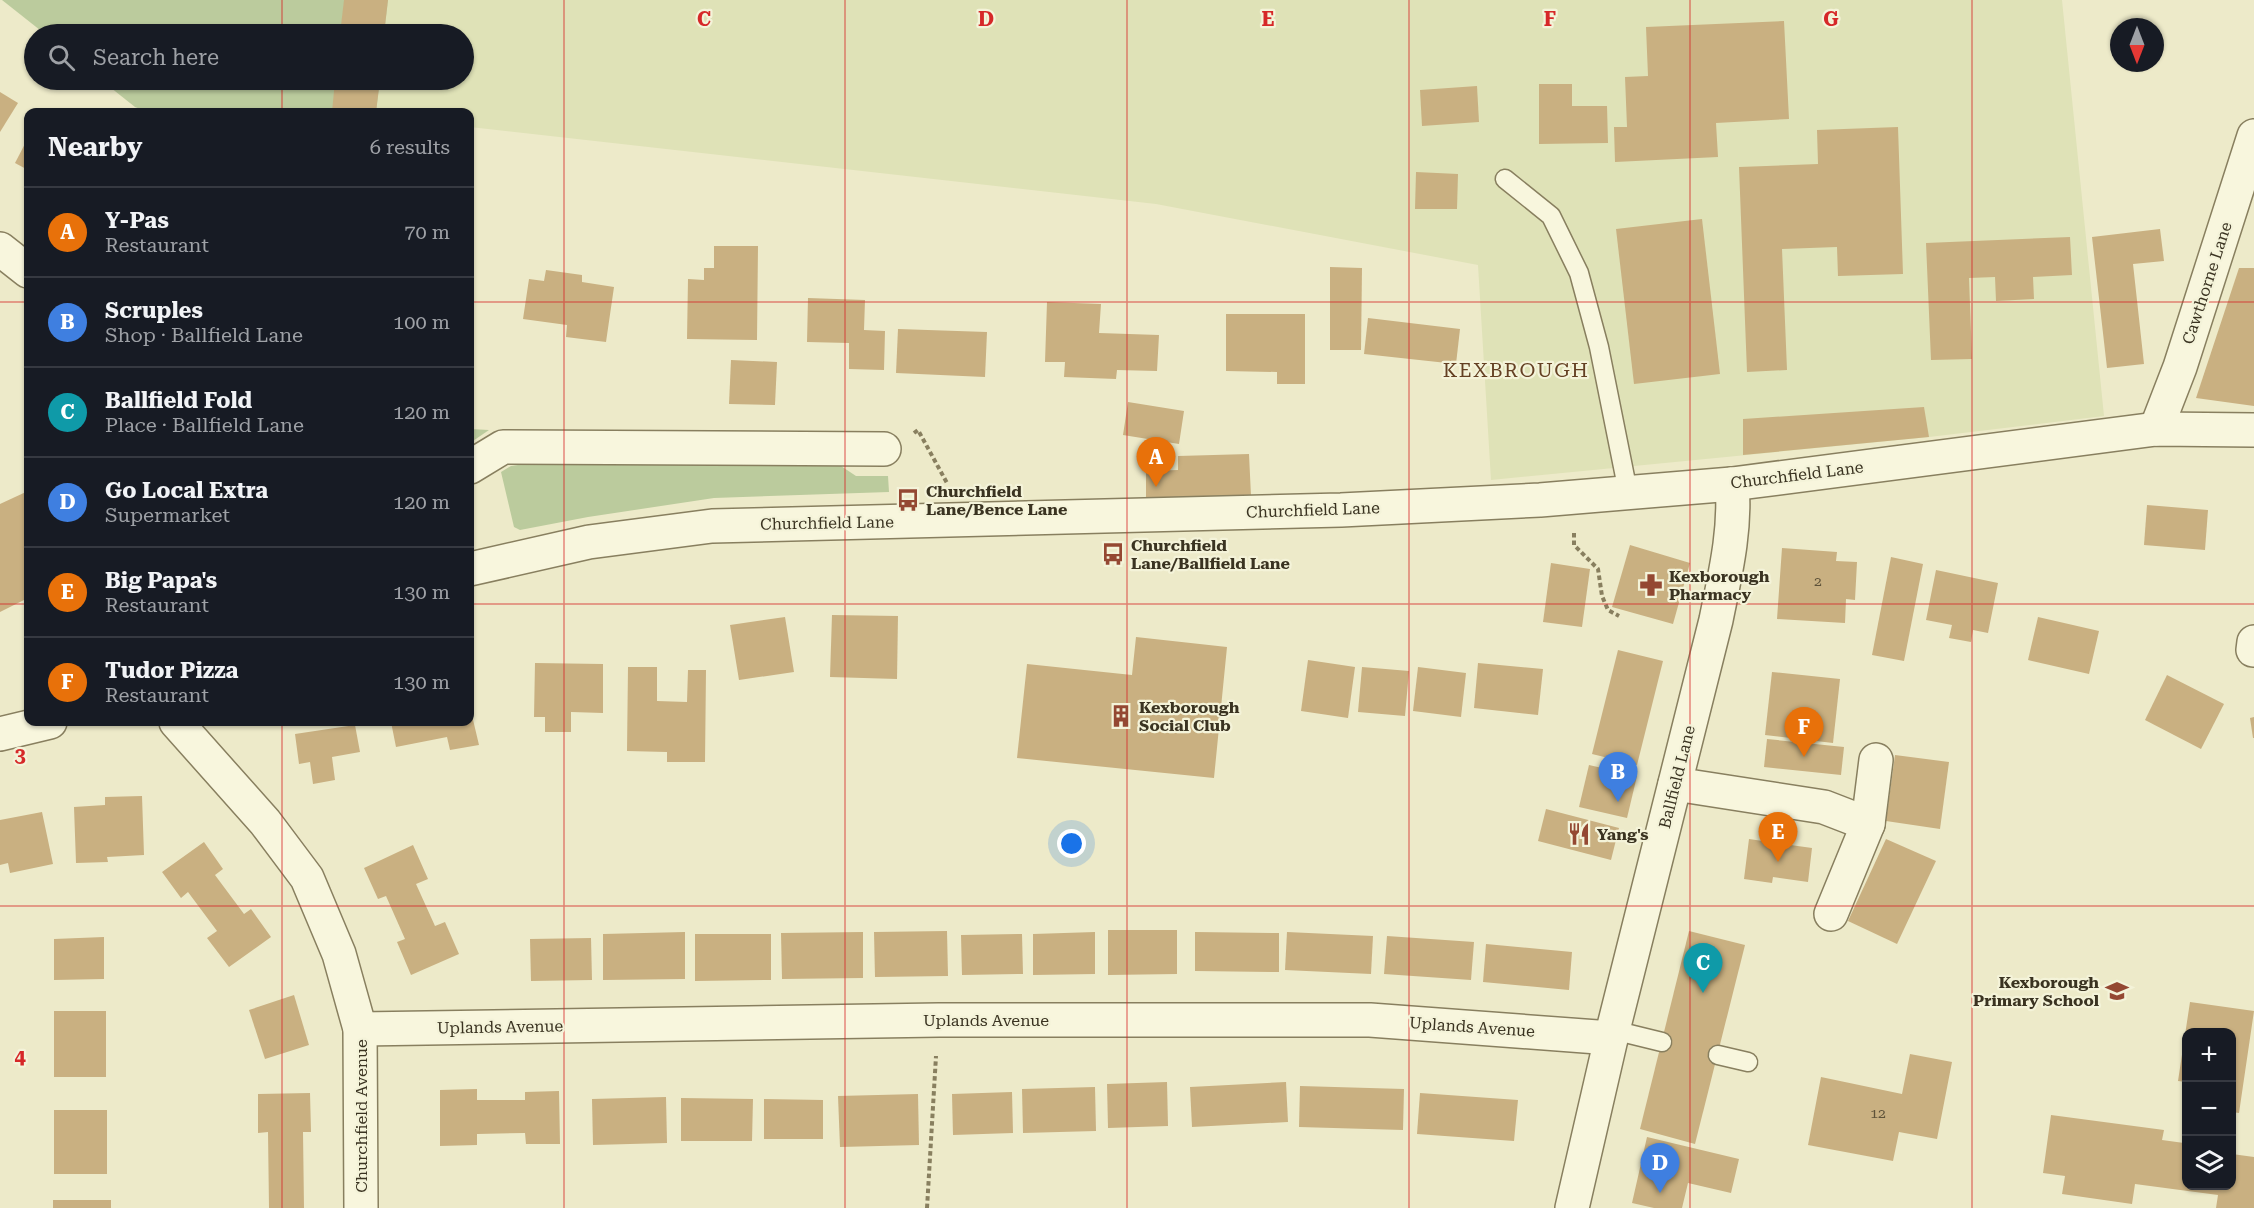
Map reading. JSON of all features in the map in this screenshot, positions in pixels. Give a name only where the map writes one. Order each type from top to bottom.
[{"type":"street","name":"Cawthorne Lane","points":[[2156,429],[2180,367],[2254,136]]},
{"type":"street","points":[[0,249],[24,268]]},
{"type":"street","name":"Churchfield Lane","points":[[474,568],[589,542],[712,526],[1341,510],[1575,497],[1732,484],[2156,429],[2254,430]]},
{"type":"street","points":[[474,465],[503,447],[884,449]]},
{"type":"street","name":"Ballfield Lane","points":[[1572,1208],[1612,1034],[1716,620],[1730,552],[1734,504],[1732,484]]},
{"type":"street","points":[[0,734],[33,726]]},
{"type":"street","name":"Churchfield Avenue","points":[[180,726],[265,822],[307,878],[339,954],[360,1029],[361,1208]]},
{"type":"street","points":[[1831,914],[1868,824],[1876,760]]},
{"type":"street","points":[[1675,784],[1824,807],[1868,824]]},
{"type":"street","name":"Uplands Avenue","points":[[360,1029],[939,1020],[1370,1020],[1612,1034]]},
{"type":"lane","points":[[1505,179],[1551,216],[1579,273],[1599,347],[1628,492]]},
{"type":"lane","points":[[1612,1034],[1662,1042]]},
{"type":"lane","points":[[1718,1055],[1749,1062]]},
{"type":"path","points":[[884,449],[918,430],[967,520]]},
{"type":"path","points":[[1575,497],[1574,545],[1598,569],[1602,596],[1608,610],[1619,616]]},
{"type":"path","points":[[927,1208],[939,1020]]},
{"type":"green space","points":[[2,0],[388,0],[385,24],[32,24]]},
{"type":"green space","points":[[388,0],[2062,0],[2104,416],[1929,437],[1491,480],[1478,265],[1156,204],[474,127],[474,108],[376,108],[379,90],[474,90],[474,24],[385,24]]},
{"type":"green space","points":[[114,90],[379,90],[376,108],[135,107]]},
{"type":"green space","points":[[474,429],[489,430],[474,440]]},
{"type":"green space","points":[[827,461],[841,466],[856,476],[888,476],[889,492],[714,498],[520,530],[514,527],[501,472],[511,466],[525,464]]},
{"type":"building","points":[[344,0],[388,0],[385,24],[341,24]]},
{"type":"building","points":[[1784,21],[1789,119],[1716,123],[1718,157],[1615,162],[1614,127],[1627,127],[1625,77],[1648,76],[1646,27]]},
{"type":"building","points":[[1539,84],[1572,84],[1572,106],[1607,106],[1608,143],[1539,144]]},
{"type":"building","points":[[1477,86],[1479,122],[1422,126],[1420,90]]},
{"type":"building","points":[[334,90],[379,90],[376,108],[332,108]]},
{"type":"building","points":[[0,92],[18,103],[0,132]]},
{"type":"building","points":[[1898,127],[1903,274],[1838,276],[1837,247],[1782,249],[1787,370],[1747,372],[1739,167],[1818,164],[1817,130]]},
{"type":"building","points":[[24,146],[24,168],[15,163]]},
{"type":"building","points":[[1416,172],[1458,174],[1457,209],[1415,209]]},
{"type":"building","points":[[1702,219],[1720,374],[1634,384],[1616,229]]},
{"type":"building","points":[[2160,229],[2164,261],[2133,264],[2144,364],[2107,368],[2092,237]]},
{"type":"building","points":[[2070,237],[2072,275],[2033,277],[2034,299],[1996,301],[1995,277],[1969,278],[1972,359],[1931,360],[1926,243]]},
{"type":"building","points":[[714,246],[758,246],[757,340],[687,339],[688,279],[704,280],[704,268],[714,268]]},
{"type":"building","points":[[1330,267],[1362,268],[1361,350],[1330,350]]},
{"type":"building","points":[[2239,268],[2254,268],[2254,406],[2196,398]]},
{"type":"building","points":[[546,270],[582,275],[582,282],[614,287],[606,342],[566,337],[567,325],[523,319],[529,279],[544,281]]},
{"type":"building","points":[[808,298],[865,300],[864,330],[885,331],[884,370],[849,369],[849,343],[807,342]]},
{"type":"building","points":[[1047,302],[1101,304],[1099,333],[1159,335],[1157,371],[1117,370],[1116,379],[1064,377],[1065,362],[1045,362]]},
{"type":"building","points":[[1226,314],[1305,314],[1305,384],[1277,384],[1277,372],[1226,371]]},
{"type":"building","points":[[1368,318],[1460,329],[1456,364],[1364,354]]},
{"type":"building","points":[[898,329],[987,332],[985,377],[896,373]]},
{"type":"building","points":[[731,360],[777,362],[775,405],[729,404]]},
{"type":"building","points":[[1128,402],[1184,411],[1179,444],[1123,435]]},
{"type":"building","points":[[1924,407],[1929,437],[1743,455],[1743,419]]},
{"type":"building","points":[[1249,454],[1251,496],[1146,499],[1146,471],[1178,470],[1178,456]]},
{"type":"building","points":[[24,493],[24,600],[0,612],[0,504]]},
{"type":"building","points":[[2147,505],[2208,510],[2205,550],[2144,545]]},
{"type":"building","name":"Kexborough Pharmacy","points":[[1630,545],[1690,563],[1673,624],[1612,607]]},
{"type":"building","points":[[1782,548],[1837,552],[1836,561],[1857,562],[1855,600],[1846,599],[1845,623],[1777,619]]},
{"type":"building","points":[[1891,557],[1923,564],[1904,661],[1872,655]]},
{"type":"building","points":[[1551,563],[1590,569],[1582,627],[1543,622]]},
{"type":"building","points":[[1936,570],[1998,583],[1988,633],[1973,630],[1971,642],[1949,638],[1952,625],[1926,620]]},
{"type":"building","points":[[832,615],[898,616],[897,679],[830,677]]},
{"type":"building","points":[[785,617],[794,672],[739,680],[730,625]]},
{"type":"building","points":[[2038,617],[2099,631],[2089,674],[2028,660]]},
{"type":"building","name":"Kexborough Social Club","points":[[1136,637],[1227,647],[1214,778],[1017,758],[1027,664],[1132,675]]},
{"type":"building","points":[[1618,650],[1663,661],[1637,765],[1592,754]]},
{"type":"building","points":[[1308,660],[1355,667],[1348,718],[1301,711]]},
{"type":"building","points":[[535,663],[603,664],[603,713],[571,712],[571,732],[545,732],[545,717],[534,717]]},
{"type":"building","points":[[1478,663],[1543,669],[1538,715],[1474,708]]},
{"type":"building","points":[[628,667],[657,667],[657,701],[687,702],[688,670],[706,670],[705,762],[667,762],[667,752],[627,751]]},
{"type":"building","points":[[1362,667],[1409,671],[1405,716],[1358,712]]},
{"type":"building","points":[[1418,667],[1466,673],[1461,717],[1413,711]]},
{"type":"building","points":[[1772,672],[1840,679],[1833,743],[1765,735]]},
{"type":"building","points":[[2167,675],[2224,704],[2201,749],[2145,720]]},
{"type":"building","points":[[2254,717],[2254,738],[2253,738],[2250,718]]},
{"type":"building","points":[[474,724],[479,745],[450,750],[447,737],[396,747],[392,726],[474,726]]},
{"type":"building","points":[[355,726],[360,752],[332,757],[335,780],[313,784],[310,762],[299,764],[295,734]]},
{"type":"building","points":[[1767,739],[1844,747],[1841,775],[1764,767]]},
{"type":"building","points":[[1895,755],[1949,762],[1940,829],[1886,821]]},
{"type":"building","points":[[1589,765],[1637,776],[1627,818],[1579,807]]},
{"type":"building","points":[[142,796],[144,855],[107,857],[108,862],[76,863],[74,807],[105,805],[105,797]]},
{"type":"building","name":"Yang's","points":[[1546,809],[1619,828],[1611,860],[1538,841]]},
{"type":"building","points":[[42,812],[53,864],[10,873],[8,863],[0,865],[0,820]]},
{"type":"building","points":[[1749,839],[1812,848],[1808,882],[1773,877],[1772,883],[1744,879]]},
{"type":"building","points":[[1886,839],[1936,861],[1897,944],[1848,921]]},
{"type":"building","points":[[204,842],[223,869],[215,875],[244,914],[251,909],[271,937],[229,967],[207,938],[217,931],[188,892],[181,898],[162,872]]},
{"type":"building","points":[[413,845],[428,879],[416,884],[435,926],[445,922],[459,954],[411,975],[397,942],[405,939],[386,896],[378,899],[364,868]]},
{"type":"building","points":[[1108,930],[1177,930],[1177,974],[1108,975]]},
{"type":"building","points":[[947,931],[948,976],[875,977],[874,932]]},
{"type":"building","points":[[1689,931],[1745,945],[1695,1144],[1640,1129]]},
{"type":"building","points":[[685,932],[685,979],[603,980],[603,934]]},
{"type":"building","points":[[863,932],[863,978],[782,979],[781,933]]},
{"type":"building","points":[[1095,932],[1095,974],[1033,975],[1033,934]]},
{"type":"building","points":[[1195,932],[1279,933],[1279,972],[1195,971]]},
{"type":"building","points":[[1287,932],[1373,936],[1371,974],[1285,970]]},
{"type":"building","points":[[695,934],[771,934],[771,980],[695,981]]},
{"type":"building","points":[[1022,934],[1023,974],[962,975],[961,935]]},
{"type":"building","points":[[1387,936],[1474,942],[1471,980],[1384,974]]},
{"type":"building","points":[[104,937],[104,979],[54,980],[54,939]]},
{"type":"building","points":[[591,938],[592,980],[531,981],[530,939]]},
{"type":"building","points":[[1486,944],[1572,952],[1569,990],[1483,982]]},
{"type":"building","points":[[294,995],[309,1045],[265,1059],[249,1010]]},
{"type":"building","points":[[2190,1002],[2254,1011],[2239,1113],[2236,1113],[2236,1028],[2186,1028]]},
{"type":"building","points":[[54,1011],[106,1011],[106,1077],[54,1077]]},
{"type":"building","points":[[1910,1054],[1952,1062],[1937,1139],[1899,1132],[1893,1161],[1808,1145],[1821,1077],[1902,1094]]},
{"type":"building","points":[[2182,1055],[2182,1082],[2178,1081]]},
{"type":"building","points":[[1167,1082],[1168,1126],[1108,1128],[1107,1084]]},
{"type":"building","points":[[1286,1082],[1288,1122],[1192,1127],[1190,1087]]},
{"type":"building","points":[[1300,1086],[1404,1089],[1403,1130],[1299,1127]]},
{"type":"building","points":[[1095,1087],[1096,1131],[1023,1133],[1022,1089]]},
{"type":"building","points":[[477,1089],[477,1100],[525,1100],[525,1092],[559,1091],[560,1144],[526,1144],[525,1133],[477,1134],[477,1145],[440,1146],[440,1090]]},
{"type":"building","points":[[1012,1092],[1013,1133],[953,1135],[952,1094]]},
{"type":"building","points":[[310,1093],[311,1132],[303,1132],[304,1208],[269,1208],[268,1132],[258,1133],[258,1094]]},
{"type":"building","points":[[1420,1093],[1518,1100],[1514,1141],[1417,1134]]},
{"type":"building","points":[[918,1094],[919,1145],[840,1147],[838,1096]]},
{"type":"building","points":[[666,1097],[667,1143],[593,1145],[592,1099]]},
{"type":"building","points":[[681,1098],[753,1099],[752,1141],[681,1141]]},
{"type":"building","points":[[764,1099],[823,1100],[823,1139],[764,1139]]},
{"type":"building","points":[[54,1110],[107,1110],[107,1174],[54,1174]]},
{"type":"building","points":[[2051,1115],[2164,1130],[2162,1140],[2182,1143],[2182,1190],[2236,1190],[2236,1155],[2254,1157],[2254,1208],[2216,1208],[2218,1195],[2135,1184],[2132,1204],[2062,1194],[2065,1176],[2043,1173]]},
{"type":"building","points":[[1647,1137],[1739,1159],[1731,1193],[1688,1183],[1682,1208],[1654,1208],[1632,1203]]},
{"type":"building","points":[[53,1200],[111,1200],[111,1208],[53,1208]]},
{"type":"place","name":"Y-Pas","points":[[1156,487]]},
{"type":"place","name":"Churchfield Lane/Bence Lane","points":[[908,500]]},
{"type":"place","name":"Churchfield Lane/Ballfield Lane","points":[[1113,554]]},
{"type":"place","name":"Kexborough Pharmacy","points":[[1651,585]]},
{"type":"place","name":"Kexborough Social Club","points":[[1121,716]]},
{"type":"place","name":"Tudor Pizza","points":[[1804,757]]},
{"type":"place","name":"Scruples","points":[[1618,802]]},
{"type":"place","name":"Yang's","points":[[1579,834]]},
{"type":"place","name":"Big Papa's","points":[[1778,862]]},
{"type":"place","name":"Kexborough Primary School","points":[[2117,991]]},
{"type":"place","name":"Ballfield Fold","points":[[1703,993]]},
{"type":"place","name":"Go Local Extra","points":[[1660,1193]]},
{"type":"district","name":"KEXBROUGH","points":[[1516,370]]}]
